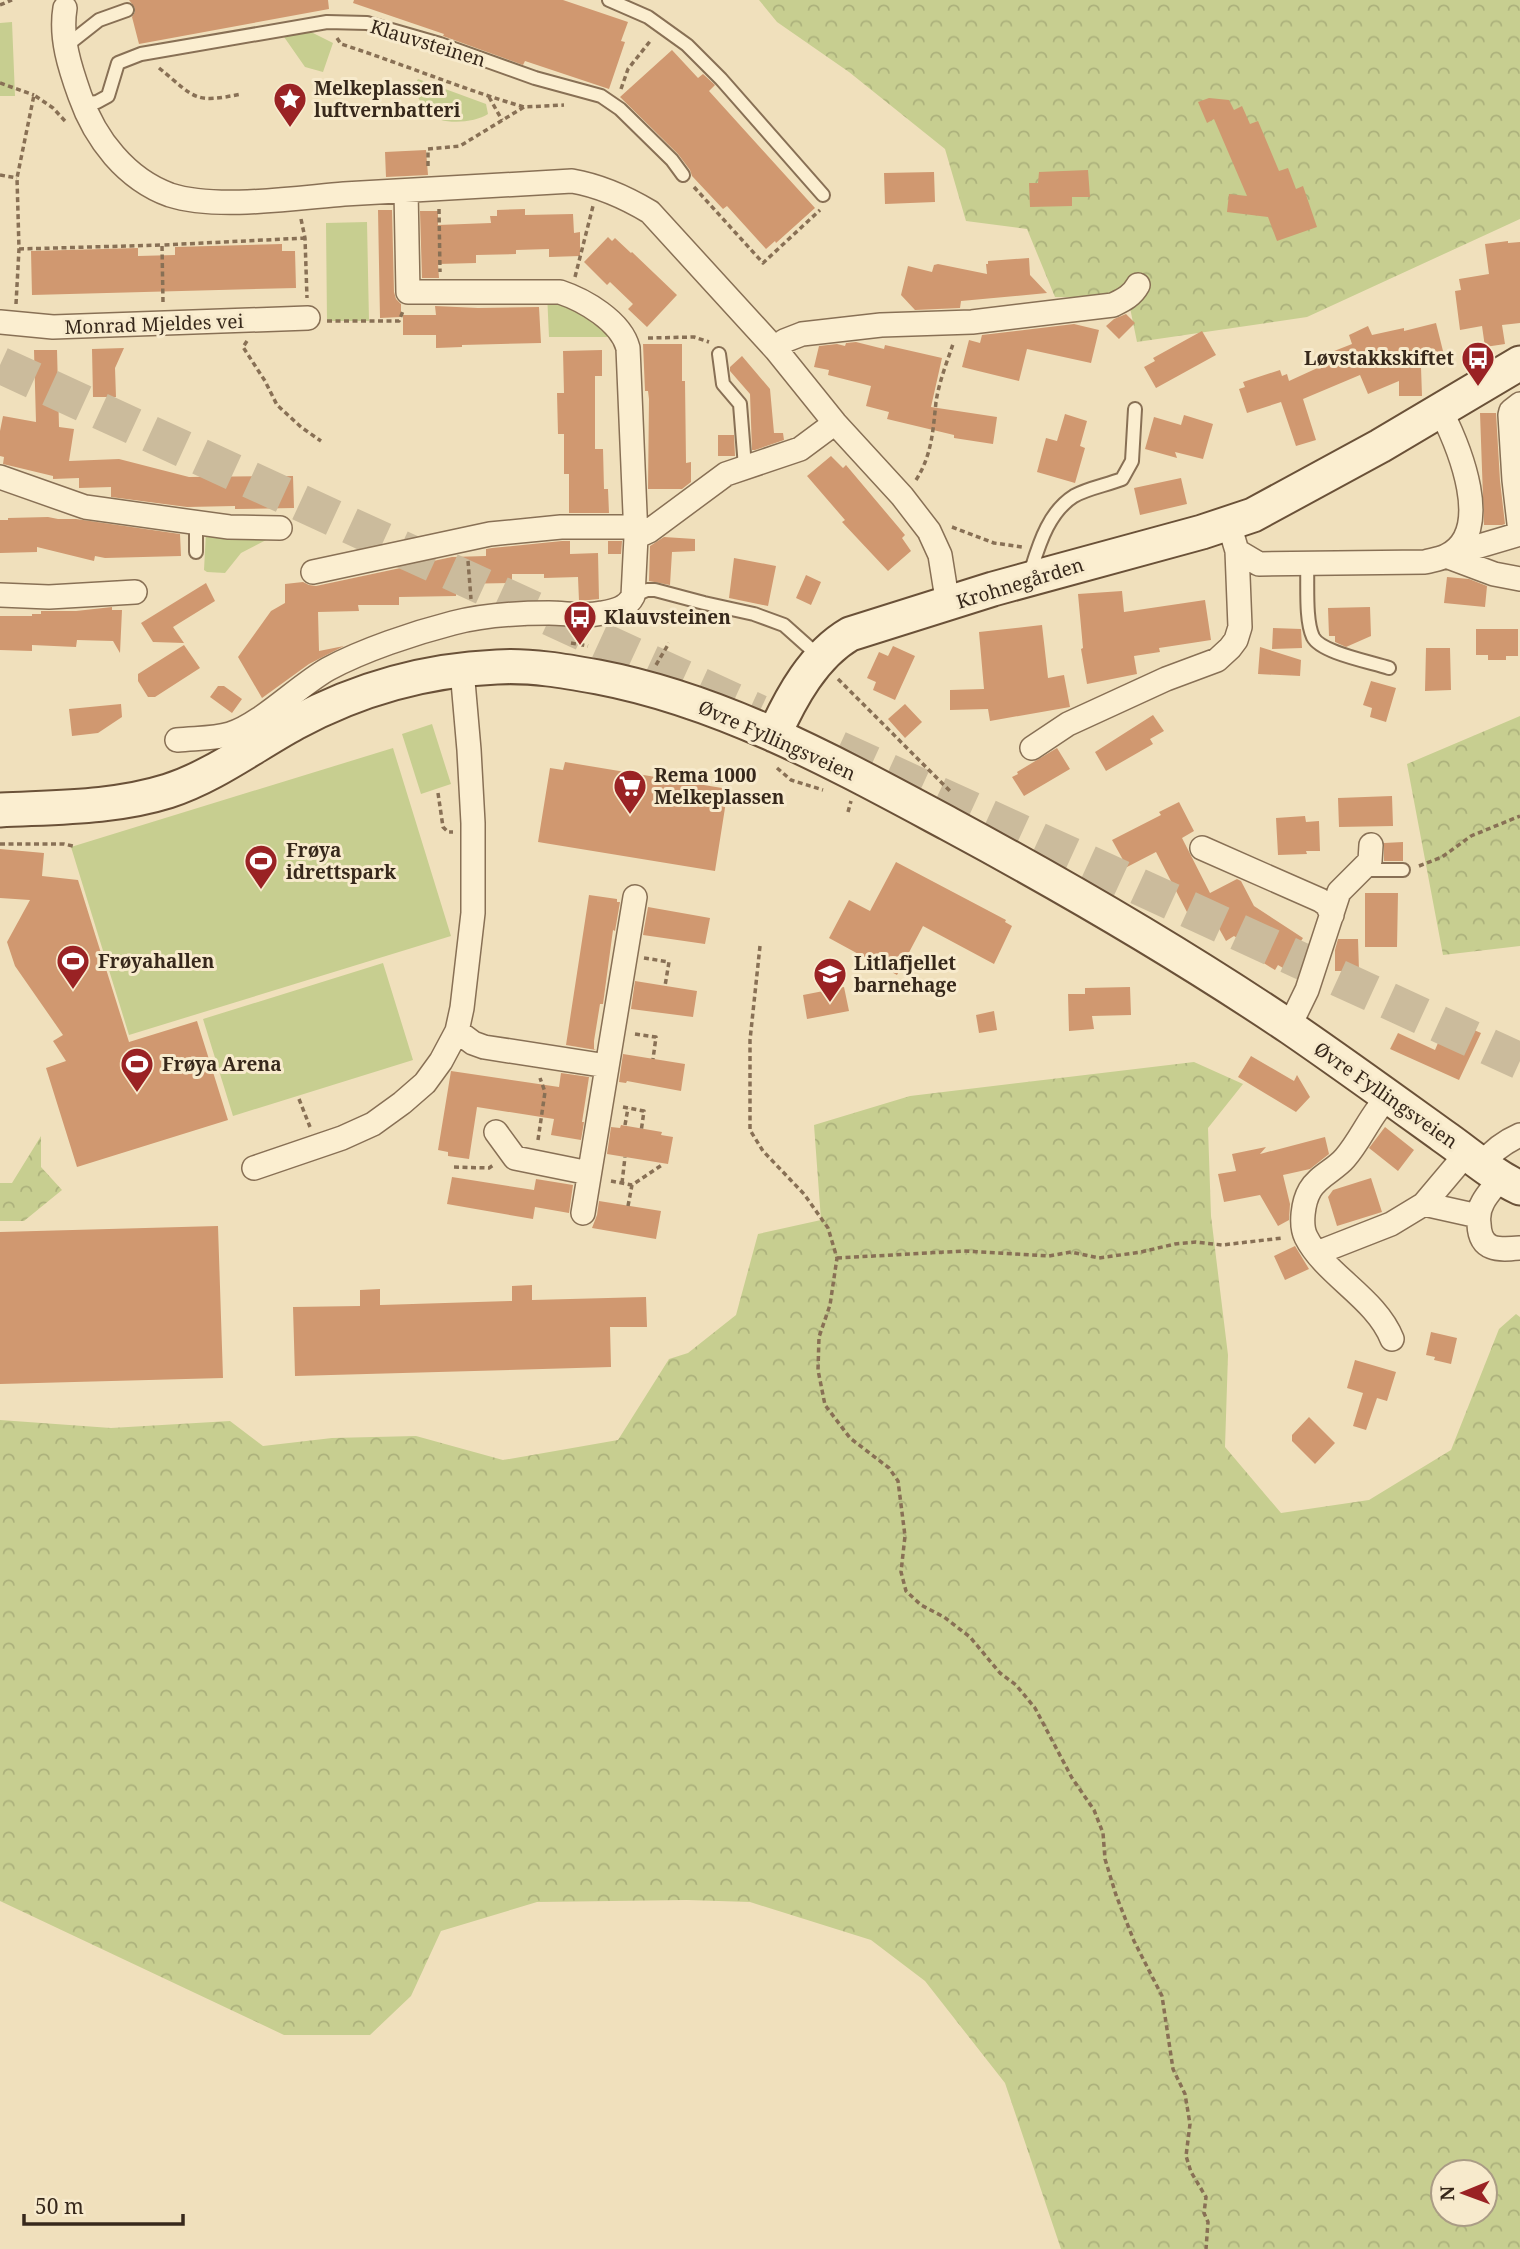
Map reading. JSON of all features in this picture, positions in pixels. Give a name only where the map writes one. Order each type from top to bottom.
[{"type":"main road","name":"Krohnegården","points":[[775,735],[791,701],[821,659],[835,642],[850,634],[993,589],[1233,538],[1288,498],[1520,363]]},
{"type":"main road","name":"Øvre Fyllingsveien","points":[[0,810],[97,804],[168,791],[212,772],[332,705],[418,676],[499,666],[534,667],[638,685],[727,715],[859,775],[1101,908],[1289,1027],[1492,1171]]},
{"type":"street","points":[[67,4],[62,24],[66,46],[82,104],[94,127],[108,150],[125,168],[145,183],[169,194],[189,200],[224,202],[572,181],[625,197],[650,212],[777,351],[835,423],[905,499],[927,529],[940,555],[948,604]]},
{"type":"street","points":[[177,740],[230,734],[251,724],[330,668],[434,628],[485,616],[599,614],[620,608],[629,603],[633,596],[635,532],[628,348],[625,338],[603,315],[586,303],[560,292],[408,292],[406,191]]},
{"type":"street","points":[[777,351],[784,341],[802,334],[881,325],[972,321],[1113,305],[1126,298],[1138,285]]},
{"type":"street","name":"Monrad Mjeldes vei","points":[[7,323],[53,327],[308,318]]},
{"type":"street","points":[[1233,538],[1259,564],[1307,565],[1425,562],[1520,533],[1510,415],[1520,404]]},
{"type":"street","points":[[1441,411],[1464,462],[1471,506],[1468,534],[1458,548],[1446,556]]},
{"type":"street","points":[[313,572],[490,534],[561,527],[649,531],[726,474],[800,449],[835,423]]},
{"type":"street","points":[[0,477],[85,507],[229,527],[280,528]]},
{"type":"street","points":[[1032,748],[1068,724],[1166,679],[1217,660],[1230,648],[1240,627],[1233,538]]},
{"type":"street","points":[[1446,556],[1494,574],[1520,579]]},
{"type":"street","points":[[0,594],[49,597],[135,592]]},
{"type":"street","points":[[254,1168],[342,1138],[373,1124],[425,1083],[457,1031],[473,913],[469,750],[462,670]]},
{"type":"street","points":[[1289,1027],[1307,990],[1339,892],[1370,861],[1371,845]]},
{"type":"street","points":[[1202,848],[1320,900],[1327,905],[1332,915]]},
{"type":"street","points":[[583,1213],[635,897]]},
{"type":"street","points":[[457,1031],[482,1046],[607,1066]]},
{"type":"street","name":"Øvre Fyllingsveien","points":[[1311,1245],[1303,1214],[1308,1192],[1317,1181],[1344,1160],[1378,1109]]},
{"type":"street","points":[[496,1132],[515,1158],[589,1175]]},
{"type":"street","points":[[1520,1135],[1493,1151],[1492,1171],[1478,1216],[1479,1235],[1489,1247],[1503,1250],[1520,1248]]},
{"type":"street","points":[[1392,1339],[1384,1324],[1311,1245],[1391,1224],[1424,1204],[1492,1171]]},
{"type":"street","points":[[1424,1204],[1478,1216]]},
{"type":"lane","points":[[609,0],[648,17],[687,45],[823,195]]},
{"type":"lane","points":[[66,46],[99,20],[127,10]]},
{"type":"lane","name":"Klauvsteinen","points":[[82,104],[97,102],[108,96],[118,63],[147,53],[337,22],[367,23],[440,44],[535,78],[601,96],[620,109],[683,174]]},
{"type":"lane","points":[[719,354],[723,384],[740,404],[745,467]]},
{"type":"lane","name":"Krohnegården","points":[[1032,567],[1047,527],[1062,506],[1076,495],[1122,479],[1133,454],[1135,409]]},
{"type":"lane","points":[[196,523],[196,552]]},
{"type":"lane","points":[[1307,565],[1310,624],[1315,640],[1328,649],[1389,668]]},
{"type":"lane","points":[[633,596],[647,590],[655,590],[754,614],[783,625],[821,659]]},
{"type":"lane","points":[[1360,870],[1403,870]]},
{"type":"path","points":[[0,5],[12,0]]},
{"type":"path","points":[[610,85],[622,89],[628,69],[651,39],[645,31],[648,17]]},
{"type":"path","points":[[337,22],[334,35],[341,44],[524,107],[592,103],[601,96]]},
{"type":"path","points":[[147,53],[158,67],[195,97],[212,100],[241,94]]},
{"type":"path","points":[[0,83],[34,95],[53,108],[74,131],[94,127]]},
{"type":"path","points":[[7,323],[19,248],[17,178],[34,95]]},
{"type":"path","points":[[489,97],[502,121]]},
{"type":"path","points":[[428,169],[428,149],[460,146],[524,107]]},
{"type":"path","points":[[683,174],[763,263],[822,208],[823,195]]},
{"type":"path","points":[[0,175],[17,178]]},
{"type":"path","points":[[570,295],[598,187]]},
{"type":"path","points":[[298,198],[305,239],[308,318],[327,321],[399,321],[408,292]]},
{"type":"path","points":[[439,198],[440,291]]},
{"type":"path","points":[[19,248],[305,239]]},
{"type":"path","points":[[162,245],[164,324]]},
{"type":"path","points":[[262,320],[260,336],[247,340],[243,347],[277,405],[321,441]]},
{"type":"path","points":[[625,338],[694,337],[706,340],[719,354]]},
{"type":"path","points":[[905,499],[926,465],[933,435],[936,399],[954,342]]},
{"type":"path","points":[[927,529],[935,523],[941,524],[994,543],[1031,548]]},
{"type":"path","points":[[470,580],[471,595]]},
{"type":"path","points":[[655,667],[669,643]]},
{"type":"path","points":[[821,659],[831,674],[957,799]]},
{"type":"path","points":[[438,793],[443,827],[448,832],[472,831]]},
{"type":"path","points":[[1403,870],[1442,857],[1471,836],[1520,816]]},
{"type":"path","points":[[0,844],[73,846]]},
{"type":"path","points":[[760,946],[750,1040],[750,1130],[763,1151],[804,1194],[828,1228],[836,1258],[830,1305],[819,1337],[818,1370],[825,1405],[850,1438],[889,1468],[898,1481],[905,1536],[901,1572],[906,1591],[921,1605],[944,1616],[970,1637],[1000,1673],[1016,1685],[1035,1708],[1072,1778],[1094,1810],[1116,1895],[1134,1941],[1162,1996],[1173,2069],[1185,2094],[1190,2124],[1186,2156],[1191,2172],[1206,2197],[1206,2249]]},
{"type":"path","points":[[625,955],[669,962],[665,986]]},
{"type":"path","points":[[613,1030],[656,1037],[653,1059]]},
{"type":"path","points":[[534,1163],[545,1092],[539,1074],[542,1056]]},
{"type":"path","points":[[299,1100],[306,1114]]},
{"type":"path","points":[[601,1102],[644,1111],[640,1132]]},
{"type":"path","points":[[625,1125],[628,1108]]},
{"type":"path","points":[[454,1167],[489,1168],[512,1154]]},
{"type":"path","points":[[622,1183],[625,1157]]},
{"type":"path","points":[[589,1175],[632,1185],[662,1165]]},
{"type":"path","points":[[628,1206],[632,1185]]},
{"type":"path","points":[[836,1258],[964,1251],[1049,1256],[1071,1252],[1099,1258],[1196,1242],[1222,1245],[1311,1245]]},
{"type":"green space","points":[[759,0],[1520,0],[1520,219],[1307,317],[1137,342],[1128,298],[1055,297],[1027,229],[966,221],[945,149],[849,72],[777,22]]},
{"type":"green space","points":[[12,22],[15,96],[0,96],[0,23]]},
{"type":"green space","points":[[309,31],[333,43],[323,72],[305,67],[282,34]]},
{"type":"green space","points":[[418,79],[486,104],[488,114],[458,122],[434,117],[426,111],[413,88]]},
{"type":"green space","points":[[367,222],[369,321],[327,321],[326,223]]},
{"type":"green space","points":[[547,293],[567,298],[614,337],[549,337]]},
{"type":"green space","points":[[206,532],[267,534],[268,539],[241,553],[225,573],[207,572],[204,570]]},
{"type":"green space","points":[[1520,716],[1520,946],[1443,955],[1407,764]]},
{"type":"green space","points":[[432,724],[451,784],[421,794],[402,734]]},
{"type":"green space","name":"Frøya idrettspark","points":[[393,748],[451,936],[129,1035],[71,847]]},
{"type":"green space","points":[[383,963],[413,1060],[233,1116],[203,1019]]},
{"type":"green space","points":[[1194,1062],[1243,1084],[1208,1128],[1211,1216],[1228,1355],[1225,1447],[1281,1513],[1369,1500],[1451,1450],[1499,1329],[1516,1314],[1520,1317],[1520,2249],[1061,2249],[1005,2083],[925,1981],[871,1940],[750,1902],[537,1902],[441,1931],[411,1996],[370,2035],[284,2035],[0,1901],[0,1420],[111,1428],[230,1421],[263,1446],[332,1438],[416,1436],[503,1460],[618,1440],[669,1359],[688,1353],[736,1315],[758,1234],[821,1220],[814,1125],[910,1096]]},
{"type":"green space","points":[[41,1136],[41,1167],[62,1190],[24,1221],[0,1221],[0,1183],[12,1183]]},
{"type":"building","points":[[129,0],[328,0],[329,9],[139,44],[132,17],[135,8]]},
{"type":"building","points":[[354,0],[563,0],[628,22],[621,41],[625,42],[609,89],[525,61],[523,65],[353,3]]},
{"type":"building","points":[[672,50],[698,78],[703,74],[715,85],[709,91],[815,208],[766,249],[727,206],[723,209],[692,176],[678,154],[620,97]]},
{"type":"building","points":[[1209,98],[1229,100],[1234,110],[1242,106],[1250,124],[1258,121],[1279,171],[1288,168],[1296,189],[1303,186],[1317,227],[1277,241],[1268,217],[1227,212],[1229,194],[1247,196],[1214,119],[1207,123],[1198,102]]},
{"type":"building","points":[[426,150],[428,175],[386,177],[385,152]]},
{"type":"building","points":[[1088,170],[1090,197],[1072,197],[1072,206],[1030,207],[1029,183],[1038,183],[1039,172]]},
{"type":"building","points":[[934,172],[935,202],[885,204],[884,173]]},
{"type":"building","points":[[525,209],[525,215],[573,214],[574,233],[580,232],[580,256],[549,257],[549,249],[516,250],[516,254],[476,255],[476,263],[438,264],[439,278],[422,278],[420,211],[438,211],[438,225],[491,223],[490,216],[497,216],[497,210]]},
{"type":"building","points":[[378,210],[392,210],[394,292],[401,304],[401,317],[380,318]]},
{"type":"building","points":[[608,237],[612,241],[615,238],[632,252],[677,295],[647,327],[628,309],[633,304],[610,282],[607,285],[584,262]]},
{"type":"building","points":[[1520,242],[1520,323],[1502,325],[1505,344],[1485,347],[1482,326],[1460,330],[1455,291],[1461,290],[1459,279],[1489,274],[1485,244]]},
{"type":"building","points":[[282,244],[282,251],[295,251],[296,288],[32,295],[31,251],[138,248],[138,256],[175,255],[175,247]]},
{"type":"building","points":[[1029,258],[1030,275],[1047,293],[961,301],[960,308],[915,310],[901,295],[908,266],[932,272],[934,265],[938,264],[987,274],[988,261]]},
{"type":"building","points":[[435,306],[539,307],[541,343],[436,348],[436,335],[403,335],[403,315],[436,315]]},
{"type":"building","points":[[1126,314],[1135,323],[1119,339],[1106,326]]},
{"type":"building","points":[[1436,323],[1444,355],[1428,359],[1430,364],[1421,367],[1422,396],[1399,396],[1399,381],[1368,394],[1360,375],[1303,399],[1316,440],[1296,446],[1281,402],[1247,413],[1239,389],[1245,387],[1243,382],[1280,370],[1282,376],[1287,374],[1289,381],[1324,365],[1323,363],[1327,362],[1324,355],[1352,344],[1349,335],[1368,326],[1372,335]]},
{"type":"building","points":[[1074,324],[1099,330],[1091,363],[1027,349],[1019,381],[962,367],[969,340],[980,343],[982,335]]},
{"type":"building","points":[[1202,331],[1216,355],[1156,388],[1144,367],[1155,361],[1153,358]]},
{"type":"building","points":[[856,342],[884,349],[885,345],[942,358],[931,407],[997,417],[993,444],[954,438],[954,435],[887,419],[889,412],[866,406],[871,386],[828,375],[829,370],[814,367],[819,346],[845,346],[846,343]]},
{"type":"building","points":[[643,344],[682,344],[686,463],[691,462],[691,482],[682,489],[648,489],[649,399],[648,391],[645,391]]},
{"type":"building","points":[[124,348],[115,368],[116,397],[93,397],[92,349]]},
{"type":"building","points":[[34,350],[57,350],[59,427],[74,429],[69,461],[119,459],[189,477],[293,476],[294,508],[187,507],[111,497],[111,487],[79,488],[79,478],[53,479],[53,476],[3,464],[4,457],[0,456],[0,431],[3,416],[36,422]]},
{"type":"building","points":[[602,350],[602,376],[595,376],[595,449],[603,449],[604,489],[608,489],[609,513],[569,513],[569,474],[564,474],[564,434],[558,434],[557,393],[564,393],[563,351]]},
{"type":"building","points":[[742,356],[770,389],[774,433],[783,433],[784,440],[755,450],[752,450],[750,394],[730,371],[730,367]]},
{"type":"building","points":[[1480,413],[1496,413],[1505,524],[1502,525],[1484,525]]},
{"type":"building","points":[[1065,414],[1087,421],[1080,446],[1085,448],[1075,483],[1037,472],[1046,438],[1057,441]]},
{"type":"building","points":[[1184,415],[1213,424],[1203,459],[1175,452],[1177,458],[1145,449],[1154,417],[1181,425]]},
{"type":"building","points":[[718,435],[734,435],[735,456],[718,456]]},
{"type":"building","points":[[831,456],[843,468],[846,465],[905,535],[902,538],[911,551],[888,571],[842,522],[845,520],[807,476]]},
{"type":"building","points":[[1181,478],[1187,504],[1140,515],[1134,488]]},
{"type":"building","points":[[48,517],[180,534],[181,556],[95,556],[94,561],[37,547],[37,552],[0,553],[0,520]]},
{"type":"building","points":[[664,537],[695,539],[695,551],[672,552],[670,585],[649,581],[650,546]]},
{"type":"building","points":[[570,541],[570,554],[598,553],[599,599],[579,601],[578,577],[544,578],[544,574],[512,574],[512,583],[456,584],[456,596],[399,597],[399,605],[358,605],[359,611],[318,612],[319,651],[344,646],[309,664],[262,698],[238,657],[271,611],[285,603],[285,584],[303,582],[316,586],[452,557],[486,556],[486,549]]},
{"type":"building","points":[[608,541],[622,541],[621,554],[608,554]]},
{"type":"building","points":[[734,558],[776,566],[768,606],[729,598]]},
{"type":"building","points":[[806,575],[821,582],[811,605],[796,598]]},
{"type":"building","points":[[1447,577],[1469,579],[1487,586],[1485,607],[1444,603]]},
{"type":"building","points":[[206,583],[215,601],[173,627],[184,643],[153,642],[141,623]]},
{"type":"building","points":[[1122,591],[1124,612],[1205,600],[1211,640],[1159,648],[1160,652],[1134,656],[1137,674],[1087,684],[1081,649],[1078,594]]},
{"type":"building","points":[[112,607],[112,610],[122,610],[120,653],[113,641],[77,640],[76,647],[32,645],[32,651],[0,650],[0,616],[32,616],[41,614],[41,611]]},
{"type":"building","points":[[1370,607],[1371,636],[1346,647],[1335,642],[1335,636],[1329,636],[1328,608]]},
{"type":"building","points":[[1042,625],[1048,678],[1064,675],[1070,707],[990,721],[988,709],[950,710],[950,690],[984,689],[979,632]]},
{"type":"building","points":[[1273,628],[1301,629],[1302,648],[1272,649]]},
{"type":"building","points":[[1476,629],[1518,629],[1518,656],[1506,656],[1506,660],[1488,660],[1488,655],[1476,655]]},
{"type":"building","points":[[184,645],[200,668],[155,697],[148,697],[138,681],[138,674]]},
{"type":"building","points":[[893,646],[915,656],[895,700],[873,690],[876,682],[867,678],[879,652],[888,656]]},
{"type":"building","points":[[1260,647],[1301,660],[1300,676],[1258,674]]},
{"type":"building","points":[[1426,648],[1450,648],[1451,690],[1425,691]]},
{"type":"building","points":[[1371,681],[1396,688],[1386,722],[1370,717],[1372,708],[1363,705]]},
{"type":"building","points":[[218,686],[224,686],[242,699],[232,713],[210,697]]},
{"type":"building","points":[[121,704],[122,717],[98,733],[72,736],[69,709]]},
{"type":"building","points":[[905,704],[922,722],[905,738],[888,719]]},
{"type":"building","points":[[1153,715],[1164,731],[1150,739],[1153,744],[1106,771],[1095,752]]},
{"type":"building","points":[[1057,748],[1070,769],[1024,796],[1012,777]]},
{"type":"building","points":[[565,762],[728,789],[715,871],[538,842],[550,768],[563,770]]},
{"type":"building","points":[[1392,796],[1393,826],[1339,827],[1338,798]]},
{"type":"building","points":[[1179,802],[1194,831],[1182,838],[1210,893],[1237,879],[1241,881],[1254,906],[1303,938],[1283,968],[1278,965],[1275,970],[1254,957],[1258,952],[1234,936],[1226,941],[1207,907],[1189,916],[1156,852],[1127,867],[1112,840],[1161,815],[1159,812]]},
{"type":"building","points":[[1305,816],[1306,822],[1319,821],[1320,851],[1278,855],[1276,818]]},
{"type":"building","points":[[1403,842],[1403,861],[1384,861],[1384,843]]},
{"type":"building","points":[[0,849],[44,853],[42,876],[78,880],[129,1042],[197,1021],[228,1120],[77,1167],[46,1068],[66,1061],[53,1041],[63,1035],[15,966],[7,942],[30,900],[0,898]]},
{"type":"building","points":[[896,862],[1006,920],[1005,922],[1012,926],[994,964],[923,926],[897,975],[829,938],[849,900],[870,911]]},
{"type":"building","points":[[1365,893],[1398,893],[1397,947],[1365,947]]},
{"type":"building","points":[[589,895],[617,899],[617,902],[620,902],[594,1041],[596,1050],[566,1045]]},
{"type":"building","points":[[648,907],[710,918],[705,944],[643,935]]},
{"type":"building","points":[[1338,939],[1358,939],[1359,971],[1335,971]]},
{"type":"building","points":[[635,981],[697,991],[693,1017],[631,1009]]},
{"type":"building","points":[[844,987],[849,1011],[807,1019],[803,995]]},
{"type":"building","points":[[1130,987],[1131,1015],[1092,1016],[1094,1029],[1069,1031],[1068,994],[1085,994],[1085,988]]},
{"type":"building","points":[[994,1011],[997,1030],[979,1033],[976,1015]]},
{"type":"building","points":[[1448,1019],[1481,1033],[1459,1080],[1390,1049],[1398,1033],[1435,1050]]},
{"type":"building","points":[[623,1054],[685,1064],[681,1091],[627,1081],[619,1082]]},
{"type":"building","points":[[1251,1056],[1294,1081],[1297,1075],[1310,1097],[1296,1112],[1238,1077]]},
{"type":"building","points":[[451,1071],[559,1087],[561,1073],[589,1077],[581,1140],[551,1135],[554,1119],[477,1107],[469,1159],[448,1156],[448,1152],[438,1150]]},
{"type":"building","points":[[621,1125],[662,1132],[661,1135],[673,1137],[668,1164],[607,1154],[611,1127],[620,1128]]},
{"type":"building","points":[[1385,1127],[1414,1150],[1398,1171],[1369,1148]]},
{"type":"building","points":[[1325,1137],[1329,1154],[1310,1169],[1283,1175],[1290,1204],[1289,1220],[1278,1226],[1260,1195],[1224,1202],[1218,1174],[1236,1171],[1232,1154],[1266,1147],[1260,1154]]},
{"type":"building","points":[[452,1177],[534,1190],[536,1179],[573,1185],[569,1213],[535,1207],[533,1219],[447,1204]]},
{"type":"building","points":[[1371,1178],[1382,1212],[1337,1226],[1328,1197],[1333,1190]]},
{"type":"building","points":[[599,1201],[661,1211],[656,1239],[592,1228]]},
{"type":"building","points":[[218,1226],[223,1378],[0,1384],[0,1232]]},
{"type":"building","points":[[1295,1246],[1309,1269],[1285,1280],[1274,1256]]},
{"type":"building","points":[[532,1285],[532,1300],[646,1297],[647,1327],[610,1327],[611,1367],[295,1376],[293,1307],[360,1306],[360,1290],[380,1289],[380,1305],[512,1301],[512,1286]]},
{"type":"building","points":[[1431,1332],[1457,1338],[1451,1364],[1426,1355]]},
{"type":"building","points":[[1355,1360],[1396,1372],[1387,1401],[1377,1398],[1366,1430],[1353,1426],[1363,1393],[1347,1388]]},
{"type":"building","points":[[1309,1417],[1335,1443],[1315,1464],[1292,1441],[1292,1435]]},
{"type":"tunnel","points":[[0,365],[759,713]]},
{"type":"tunnel","points":[[838,749],[1520,1061]]},
{"type":"place","name":"Melkeplassen luftvernbatteri","points":[[290,129]]},
{"type":"place","name":"Løvstakkskiftet","points":[[1478,388]]},
{"type":"place","name":"Klauvsteinen","points":[[580,647]]},
{"type":"place","name":"Rema 1000 Melkeplassen","points":[[630,816]]},
{"type":"place","name":"Frøya idrettspark","points":[[261,891]]},
{"type":"place","name":"Frøyahallen","points":[[73,991]]},
{"type":"place","name":"Litlafjellet barnehage","points":[[830,1004]]},
{"type":"place","name":"Frøya Arena","points":[[137,1094]]}]
